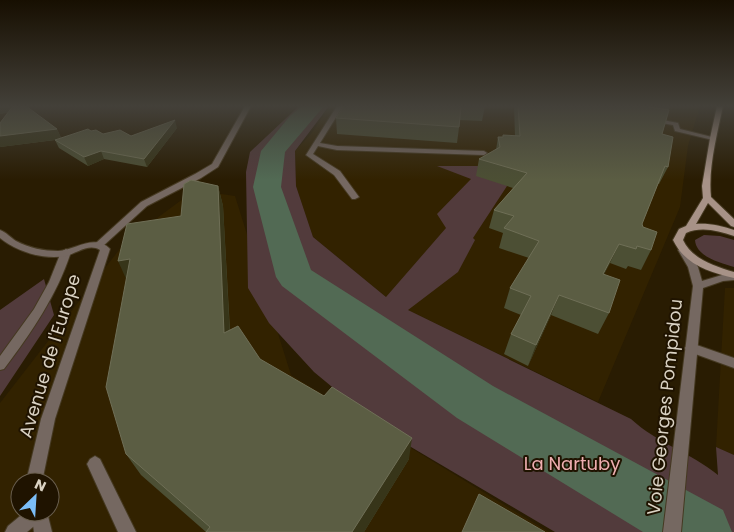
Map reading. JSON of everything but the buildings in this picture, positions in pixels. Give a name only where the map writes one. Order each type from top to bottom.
[{"type":"main road","points":[[690,227],[707,198],[706,186],[715,131]]},
{"type":"main road","points":[[707,198],[734,224]]},
{"type":"main road","points":[[734,232],[708,227],[690,227],[679,233],[678,240],[682,247],[703,264],[734,276]]},
{"type":"street","points":[[0,232],[4,237],[28,250],[49,254],[66,252],[86,245],[100,244],[144,204],[215,166],[234,131]]},
{"type":"street","points":[[325,131],[309,155],[337,173],[355,197]]},
{"type":"street","points":[[681,131],[713,138]]},
{"type":"street","points":[[317,144],[337,148],[484,153]]},
{"type":"street","name":"Avenue de l'Europe","points":[[36,472],[48,419],[105,249],[100,244]]},
{"type":"street","name":"Voie Georges Pompidou","points":[[672,532],[698,286],[693,268],[682,247]]},
{"type":"street","points":[[0,365],[21,338],[61,271],[66,252]]},
{"type":"street","name":"Voie Georges Pompidou","points":[[698,286],[734,276]]},
{"type":"street","points":[[691,348],[734,363]]},
{"type":"street","points":[[95,464],[127,532]]},
{"type":"street","points":[[14,532],[26,522]]},
{"type":"shaded area","points":[[313,131],[693,131],[688,146],[680,207],[598,402],[408,310],[386,297],[313,237],[296,186],[295,151]]},
{"type":"shaded area","points":[[195,190],[235,196],[291,375],[549,532],[0,532],[0,403],[126,241]]},
{"type":"shaded area","points":[[725,288],[734,288],[734,455],[716,447]]},
{"type":"green space","name":"La Nartuby","points":[[273,131],[310,131],[295,151],[296,186],[313,237],[386,297],[446,228],[437,214],[471,179],[437,166],[494,166],[507,186],[473,238],[475,240],[458,272],[408,310],[631,419],[652,435],[697,460],[718,475],[716,447],[734,455],[734,532],[555,532],[389,434],[314,372],[269,323],[248,288],[246,172],[250,152]]},
{"type":"green space","points":[[704,235],[720,236],[734,240],[734,267],[710,258],[700,251],[696,246],[695,240]]},
{"type":"green space","points":[[44,279],[54,315],[0,396],[0,310]]},
{"type":"waterway","name":"La Nartuby","points":[[290,131],[273,151],[267,187],[295,277],[475,402],[701,532]]}]
